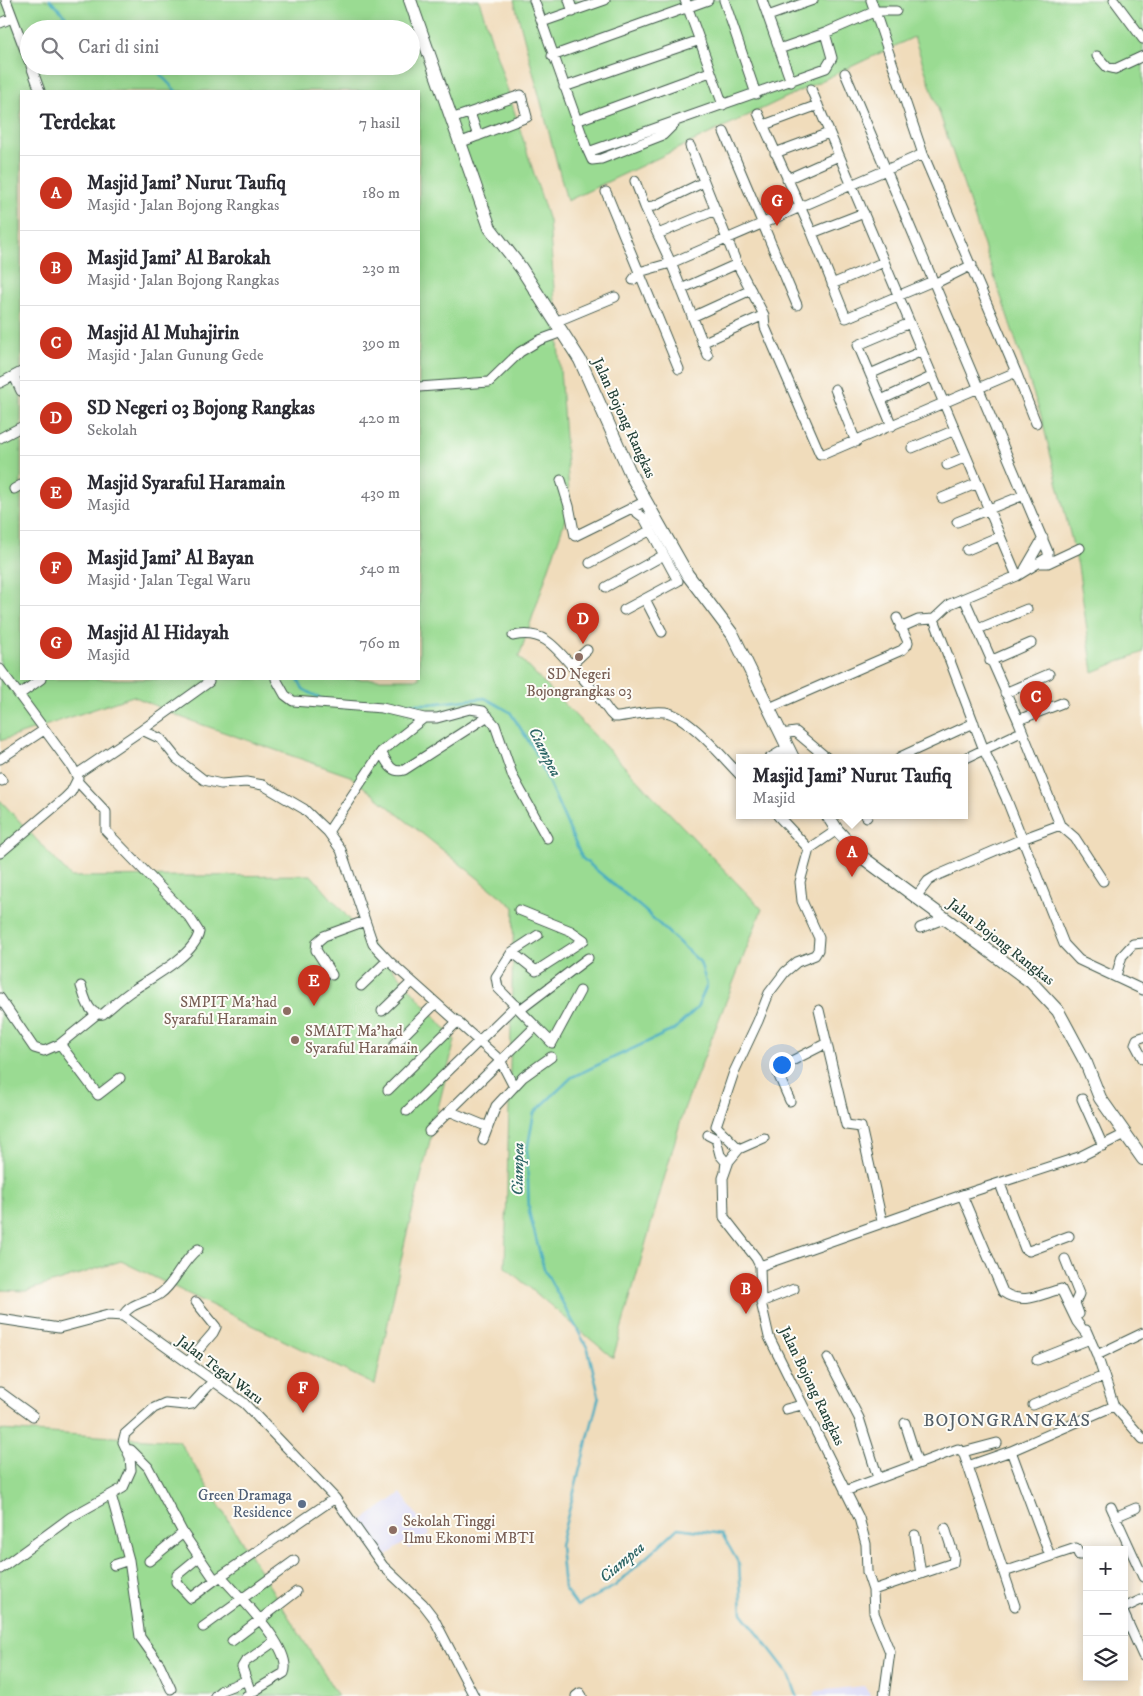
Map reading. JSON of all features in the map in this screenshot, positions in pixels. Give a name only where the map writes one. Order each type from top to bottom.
[{"type":"main road","name":"Jalan Bojong Rangkas","points":[[410,0],[417,20]]},
{"type":"main road","name":"Jalan Bojong Rangkas","points":[[420,29],[490,228],[521,268],[580,360],[592,383],[619,452],[687,574],[732,635],[790,753]]},
{"type":"main road","name":"Jalan Bojong Rangkas","points":[[830,819],[836,830],[862,857],[1031,982],[1051,1002],[1066,1024],[1100,1098],[1143,1159]]},
{"type":"street","points":[[6,0],[20,38]]},
{"type":"street","points":[[534,0],[586,150],[595,151],[826,68],[830,64],[832,53],[825,33]]},
{"type":"street","points":[[569,0],[573,12]]},
{"type":"street","points":[[542,22],[606,0]]},
{"type":"street","points":[[552,56],[686,4],[708,0]]},
{"type":"street","points":[[724,0],[756,94]]},
{"type":"street","points":[[762,0],[791,82]]},
{"type":"street","points":[[768,16],[813,0]]},
{"type":"street","points":[[871,0],[923,154],[972,265],[1036,423]]},
{"type":"street","points":[[1114,0],[1143,39]]},
{"type":"street","points":[[686,4],[723,105]]},
{"type":"street","points":[[779,49],[825,33],[876,11],[896,12]]},
{"type":"street","points":[[0,23],[12,18]]},
{"type":"street","points":[[564,87],[700,40]]},
{"type":"street","points":[[1097,56],[1107,67],[1115,69],[1143,56]]},
{"type":"street","points":[[576,122],[710,72]]},
{"type":"street","points":[[845,73],[978,389],[1047,546],[1048,557],[1020,574],[945,607],[934,620],[918,620],[900,628]]},
{"type":"street","points":[[34,75],[40,90]]},
{"type":"street","points":[[811,89],[1000,536],[1020,574]]},
{"type":"street","points":[[451,119],[521,95],[528,117],[459,143]]},
{"type":"street","points":[[764,125],[818,104]]},
{"type":"street","points":[[470,113],[478,136]]},
{"type":"street","points":[[758,114],[812,232],[846,318],[934,283],[972,265]]},
{"type":"street","points":[[724,132],[797,305]]},
{"type":"street","points":[[776,153],[829,133]]},
{"type":"street","points":[[690,146],[737,264],[764,315],[765,327],[818,451],[824,454],[856,442],[1016,372]]},
{"type":"street","points":[[633,280],[639,272],[671,263],[762,222],[923,154]]},
{"type":"street","points":[[787,179],[839,156]]},
{"type":"street","points":[[635,180],[708,356]]},
{"type":"street","points":[[645,207],[654,206],[704,182]]},
{"type":"street","points":[[606,192],[679,369]]},
{"type":"street","points":[[658,234],[716,210]]},
{"type":"street","points":[[812,232],[864,213]]},
{"type":"street","points":[[832,284],[884,262]]},
{"type":"street","points":[[681,289],[737,264]]},
{"type":"street","points":[[692,317],[751,290]]},
{"type":"street","points":[[420,387],[489,382],[520,352],[558,327],[615,297]]},
{"type":"street","points":[[702,343],[764,315]]},
{"type":"street","points":[[892,426],[858,345],[910,323]]},
{"type":"street","points":[[870,374],[922,351]]},
{"type":"street","points":[[0,383],[18,374]]},
{"type":"street","points":[[881,400],[933,376]]},
{"type":"street","points":[[835,389],[856,442]]},
{"type":"street","points":[[0,438],[20,428]]},
{"type":"street","points":[[912,448],[955,430]]},
{"type":"street","points":[[947,465],[966,457]]},
{"type":"street","points":[[561,480],[575,536],[646,501]]},
{"type":"street","points":[[942,498],[978,484]]},
{"type":"street","points":[[957,522],[1024,495]]},
{"type":"street","points":[[624,610],[678,581],[644,518],[631,508]]},
{"type":"street","points":[[590,563],[651,530]]},
{"type":"street","points":[[966,550],[1000,536]]},
{"type":"street","points":[[1020,574],[1043,538]]},
{"type":"street","points":[[1039,563],[1048,563],[1080,548]]},
{"type":"street","points":[[606,587],[664,555]]},
{"type":"street","points":[[964,598],[990,661],[1018,720],[1021,732],[1060,826],[1075,838],[1103,881]]},
{"type":"street","points":[[645,599],[662,632]]},
{"type":"street","points":[[978,629],[1027,609]]},
{"type":"street","points":[[769,708],[908,646],[897,618]]},
{"type":"street","points":[[934,620],[984,750],[1064,944],[1078,960],[1143,990]]},
{"type":"street","points":[[513,636],[534,634],[544,637],[557,648],[614,717],[662,712],[673,714],[687,723],[736,771]]},
{"type":"street","points":[[990,661],[1031,643]]},
{"type":"street","points":[[571,665],[586,650]]},
{"type":"street","points":[[0,670],[20,694],[77,778],[106,812],[106,830],[190,918],[199,932],[196,940],[164,971],[129,993],[103,1014],[97,1014],[90,1009],[81,986]]},
{"type":"street","points":[[1005,693],[1048,674]]},
{"type":"street","points":[[20,694],[40,680]]},
{"type":"street","points":[[277,680],[285,695],[293,701],[382,708],[424,718],[437,718],[477,708],[488,716],[495,725],[513,778],[547,838]]},
{"type":"street","points":[[0,853],[65,798],[77,778],[209,682]]},
{"type":"street","points":[[1018,720],[1062,702]]},
{"type":"street","points":[[381,752],[392,769],[404,770],[488,716]]},
{"type":"street","points":[[328,832],[381,752],[424,718]]},
{"type":"street","points":[[907,754],[974,723]]},
{"type":"street","points":[[2,754],[44,730]]},
{"type":"street","points":[[142,730],[161,739],[177,759],[204,780],[221,784],[256,782],[270,788],[304,809],[328,832],[341,850],[374,944],[388,960],[480,1040],[500,1060],[514,1087]]},
{"type":"street","points":[[782,734],[796,732],[822,754]]},
{"type":"street","points":[[968,757],[1021,732]]},
{"type":"street","points":[[781,819],[809,849]]},
{"type":"street","points":[[916,897],[928,882],[936,876],[1022,839],[1060,826]]},
{"type":"street","points":[[739,1149],[716,1126],[734,1072],[777,980],[797,962],[815,955],[820,944],[799,891],[801,873],[809,849],[836,830]]},
{"type":"street","points":[[512,952],[536,971],[584,940],[570,931],[519,910]]},
{"type":"street","points":[[920,928],[946,918]]},
{"type":"street","points":[[332,975],[315,948],[317,942],[324,936],[365,921]]},
{"type":"street","points":[[538,935],[512,952],[500,968],[496,985],[552,1043],[580,991]]},
{"type":"street","points":[[1116,976],[1122,956],[1133,944],[1143,943]]},
{"type":"street","points":[[407,1111],[480,1040],[519,1007],[588,958]]},
{"type":"street","points":[[362,986],[388,960]]},
{"type":"street","points":[[382,1011],[412,982]]},
{"type":"street","points":[[0,998],[34,1048],[41,1051],[60,1044],[97,1014]]},
{"type":"street","points":[[395,1044],[436,1003]]},
{"type":"street","points":[[819,1010],[846,1124],[861,1127],[882,1221]]},
{"type":"street","points":[[388,1090],[458,1021]]},
{"type":"street","points":[[429,1132],[532,1030]]},
{"type":"street","points":[[1143,1037],[1137,1039],[1135,1044],[1143,1059]]},
{"type":"street","points":[[790,1101],[778,1076],[778,1068],[827,1043]]},
{"type":"street","points":[[60,1044],[98,1095],[120,1078]]},
{"type":"street","points":[[483,1140],[496,1106],[514,1087],[551,1057]]},
{"type":"street","points":[[1082,1100],[1103,1146]]},
{"type":"street","points":[[450,1111],[488,1127]]},
{"type":"street","points":[[708,1135],[716,1139],[720,1155],[726,1162],[722,1190],[724,1217],[756,1256],[760,1266],[882,1221],[1079,1157],[1125,1134]]},
{"type":"street","points":[[725,1170],[739,1149],[764,1138]]},
{"type":"street","points":[[1000,1184],[1025,1250],[1029,1251],[1069,1236]]},
{"type":"street","points":[[962,1195],[1003,1292],[1017,1299],[1034,1298],[1061,1289],[1077,1322],[1089,1337]]},
{"type":"street","points":[[0,1319],[59,1328],[108,1316],[123,1316],[130,1307],[162,1292],[190,1254],[198,1249]]},
{"type":"street","points":[[1065,1259],[1079,1294],[1075,1303],[1097,1355],[1114,1406],[1143,1439]]},
{"type":"street","name":"Jalan Bojong Rangkas","points":[[760,1266],[761,1302],[769,1337],[859,1518],[866,1544],[867,1572],[873,1590],[874,1613],[891,1658],[885,1679],[884,1696]]},
{"type":"street","points":[[761,1302],[794,1289]]},
{"type":"street","points":[[188,1362],[214,1332],[216,1327],[196,1302]]},
{"type":"street","name":"Jalan Tegal Waru","points":[[123,1316],[214,1380],[258,1416],[335,1498],[388,1572],[415,1595],[433,1617],[474,1696]]},
{"type":"street","points":[[1097,1355],[1143,1333]]},
{"type":"street","points":[[1037,1360],[1089,1337]]},
{"type":"street","points":[[828,1358],[859,1418],[878,1478]]},
{"type":"street","points":[[1033,1405],[1104,1376]]},
{"type":"street","points":[[0,1570],[71,1517],[123,1488],[129,1476],[131,1462],[123,1442],[125,1434],[154,1408],[165,1402],[185,1405],[192,1404],[214,1380]]},
{"type":"street","points":[[0,1392],[33,1416]]},
{"type":"street","points":[[786,1409],[802,1405]]},
{"type":"street","points":[[968,1466],[1011,1451],[1114,1406]]},
{"type":"street","points":[[905,1422],[918,1464]]},
{"type":"street","points":[[844,1491],[958,1450],[963,1452],[997,1443]]},
{"type":"street","points":[[126,1449],[131,1450],[148,1467],[183,1533],[199,1557],[241,1599],[259,1620],[275,1641],[284,1655],[286,1670],[280,1678],[248,1695],[242,1667],[245,1662],[275,1641]]},
{"type":"street","points":[[1011,1451],[1050,1556]]},
{"type":"street","points":[[963,1452],[1015,1606]]},
{"type":"street","points":[[111,1495],[130,1560],[140,1636],[160,1665],[171,1689]]},
{"type":"street","points":[[199,1557],[177,1575],[176,1582],[191,1598],[335,1498]]},
{"type":"street","points":[[1111,1507],[1124,1546]]},
{"type":"street","points":[[1115,1518],[1136,1508]]},
{"type":"street","points":[[873,1590],[953,1562],[954,1556],[945,1528]]},
{"type":"street","points":[[149,1561],[183,1533]]},
{"type":"street","points":[[915,1535],[921,1574]]},
{"type":"street","points":[[1004,1572],[1076,1548],[1079,1555],[1083,1555]]},
{"type":"street","points":[[1128,1556],[1143,1578]]},
{"type":"street","points":[[114,1565],[130,1560]]},
{"type":"street","points":[[203,1627],[294,1561]]},
{"type":"street","points":[[232,1641],[296,1592]]},
{"type":"street","points":[[1128,1606],[1143,1599]]},
{"type":"street","points":[[1128,1623],[1143,1656]]},
{"type":"street","points":[[215,1696],[222,1690],[245,1681]]},
{"type":"street","points":[[576,1696],[580,1693],[582,1696]]},
{"type":"shaded area","name":"Sekolah Tinggi Ilmu Ekonomi MBTI","points":[[401,1493],[430,1534],[409,1549],[404,1543],[380,1560],[356,1525]]},
{"type":"shaded area","points":[[864,1686],[871,1696],[814,1696],[816,1691]]},
{"type":"green space","points":[[0,0],[479,0],[549,221],[570,505],[519,657],[762,909],[684,1109],[613,1358],[505,1267],[514,907],[350,776],[183,718],[133,696],[0,741]]},
{"type":"green space","points":[[514,0],[1143,0],[1143,652],[1093,672],[1078,566],[1041,416],[914,37],[567,201]]},
{"type":"green space","points":[[0,800],[71,877],[311,875],[455,1040],[405,1241],[375,1385],[121,1261],[26,1291],[0,1290]]},
{"type":"green space","points":[[0,1430],[179,1441],[338,1696],[0,1696]]},
{"type":"waterway","name":"Ciampea","points":[[50,0],[69,20]]},
{"type":"waterway","name":"Ciampea","points":[[161,75],[175,90]]},
{"type":"waterway","name":"Ciampea","points":[[298,680],[303,689],[323,700]]},
{"type":"waterway","name":"Ciampea","points":[[384,704],[429,704],[485,698],[510,712],[535,751],[582,858],[643,909],[700,962],[707,985],[697,1008],[675,1029],[572,1077],[534,1113],[527,1151],[529,1212],[544,1269],[588,1349],[599,1396],[560,1545],[564,1588],[577,1606],[615,1586],[678,1528],[722,1534],[739,1564],[742,1613],[789,1674],[797,1696]]},
{"type":"place","name":"Masjid Al Hidayah","points":[[777,226]]},
{"type":"place","name":"SD Negeri 03 Bojong Rangkas","points":[[583,644]]},
{"type":"place","name":"SD Negeri Bojongrangkas 03","points":[[579,657]]},
{"type":"place","name":"Masjid Al Muhajirin","points":[[1036,722]]},
{"type":"place","name":"Masjid Jami' Nurut Taufiq","points":[[852,877]]},
{"type":"place","name":"Masjid Syaraful Haramain","points":[[314,1006]]},
{"type":"place","name":"SMPIT Ma'had Syaraful Haramain","points":[[287,1011]]},
{"type":"place","name":"SMAIT Ma'had Syaraful Haramain","points":[[295,1040]]},
{"type":"place","name":"Masjid Jami' Al Barokah","points":[[746,1314]]},
{"type":"place","name":"Masjid Jami' Al Bayan","points":[[303,1413]]},
{"type":"place","name":"Green Dramaga Residence","points":[[302,1504]]},
{"type":"place","name":"Sekolah Tinggi Ilmu Ekonomi MBTI","points":[[393,1530]]},
{"type":"district","name":"BOJONGRANGKAS","points":[[1007,1421]]}]
